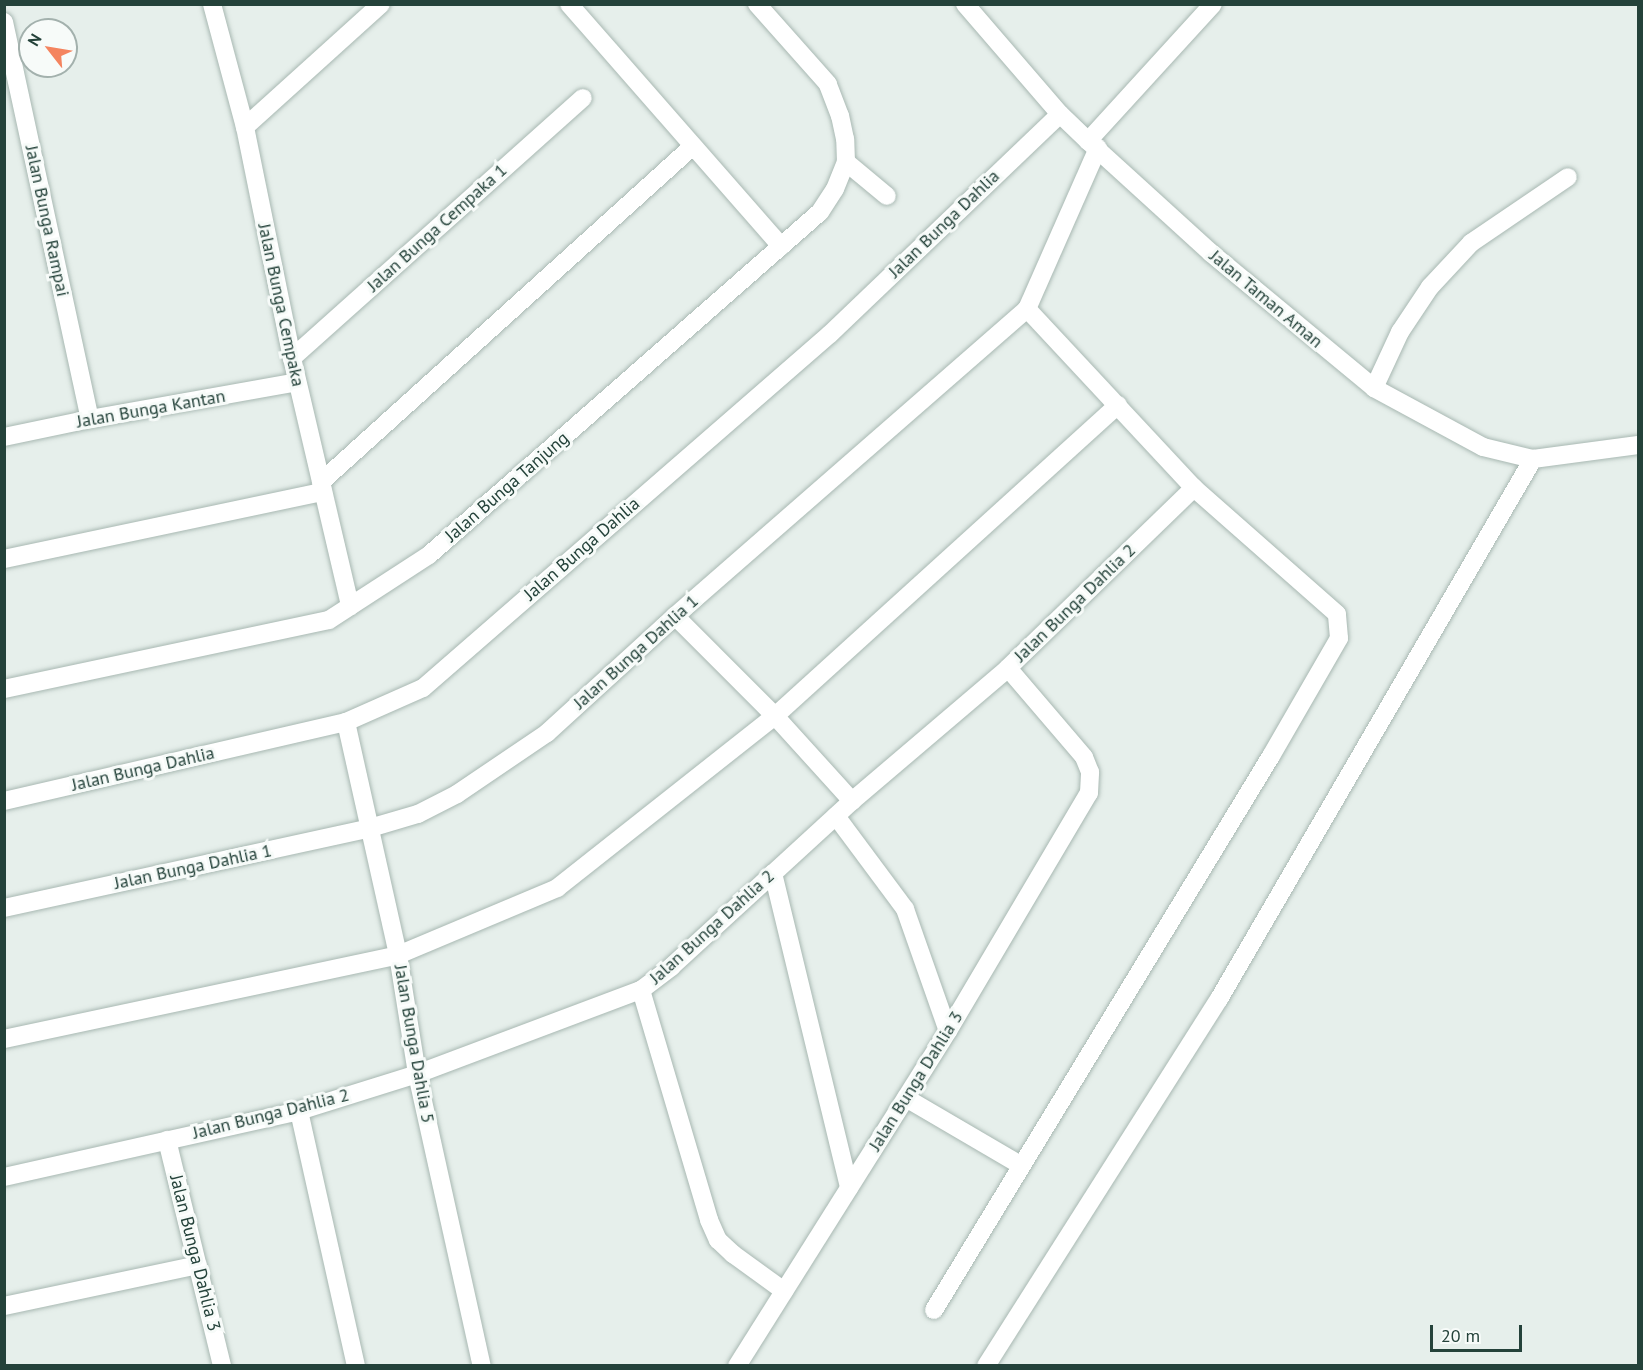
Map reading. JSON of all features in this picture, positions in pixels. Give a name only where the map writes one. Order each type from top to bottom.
[{"type":"street","name":"Jalan Bunga Cempaka","points":[[212,4],[245,127],[297,382],[350,606]]},
{"type":"street","points":[[245,127],[381,4]]},
{"type":"street","points":[[569,4],[781,246]]},
{"type":"street","name":"Jalan Bunga Tanjung","points":[[4,688],[329,620],[429,555],[820,212],[836,189],[846,162],[845,139],[840,116],[828,84],[757,4]]},
{"type":"street","name":"Jalan Taman Aman","points":[[965,4],[1060,114],[1093,145],[1210,253],[1374,388],[1484,447],[1533,459],[1638,445]]},
{"type":"street","name":"Jalan Bunga Dahlia 1","points":[[4,908],[370,828],[418,814],[457,794],[538,739],[675,616],[1027,309],[1093,145],[1213,4]]},
{"type":"street","name":"Jalan Bunga Rampai","points":[[4,22],[90,419]]},
{"type":"street","name":"Jalan Bunga Cempaka 1","points":[[292,358],[583,98]]},
{"type":"street","name":"Jalan Bunga Dahlia","points":[[4,801],[346,722],[423,688],[830,334],[1060,114]]},
{"type":"street","points":[[4,559],[322,487],[693,146]]},
{"type":"street","points":[[846,162],[887,196]]},
{"type":"street","points":[[1374,388],[1400,332],[1430,287],[1471,243],[1568,177]]},
{"type":"street","points":[[934,1310],[1020,1165],[1271,756],[1340,638],[1337,614],[1194,488],[1027,309]]},
{"type":"street","name":"Jalan Bunga Kantan","points":[[4,437],[90,419],[297,382]]},
{"type":"street","points":[[4,1040],[398,955],[557,888],[775,716],[1118,405]]},
{"type":"street","points":[[986,1365],[1219,999],[1533,459]]},
{"type":"street","name":"Jalan Bunga Dahlia 2","points":[[4,1177],[298,1111],[417,1074],[641,990],[671,967],[852,801],[1008,668],[1194,488]]},
{"type":"street","points":[[675,616],[775,716],[852,801]]},
{"type":"street","name":"Jalan Bunga Dahlia 3","points":[[737,1365],[948,1031],[1089,793],[1090,772],[1084,757],[1008,668]]},
{"type":"street","name":"Jalan Bunga Dahlia 5","points":[[346,722],[398,955],[417,1074],[482,1365]]},
{"type":"street","points":[[836,816],[905,909],[948,1031]]},
{"type":"street","points":[[773,873],[849,1188]]},
{"type":"street","points":[[641,990],[709,1220],[718,1240],[733,1254],[784,1291]]},
{"type":"street","points":[[906,1098],[1020,1165]]},
{"type":"street","points":[[298,1111],[356,1365]]},
{"type":"street","name":"Jalan Bunga Dahlia 3","points":[[167,1140],[222,1365]]},
{"type":"street","points":[[4,1306],[198,1265]]}]
